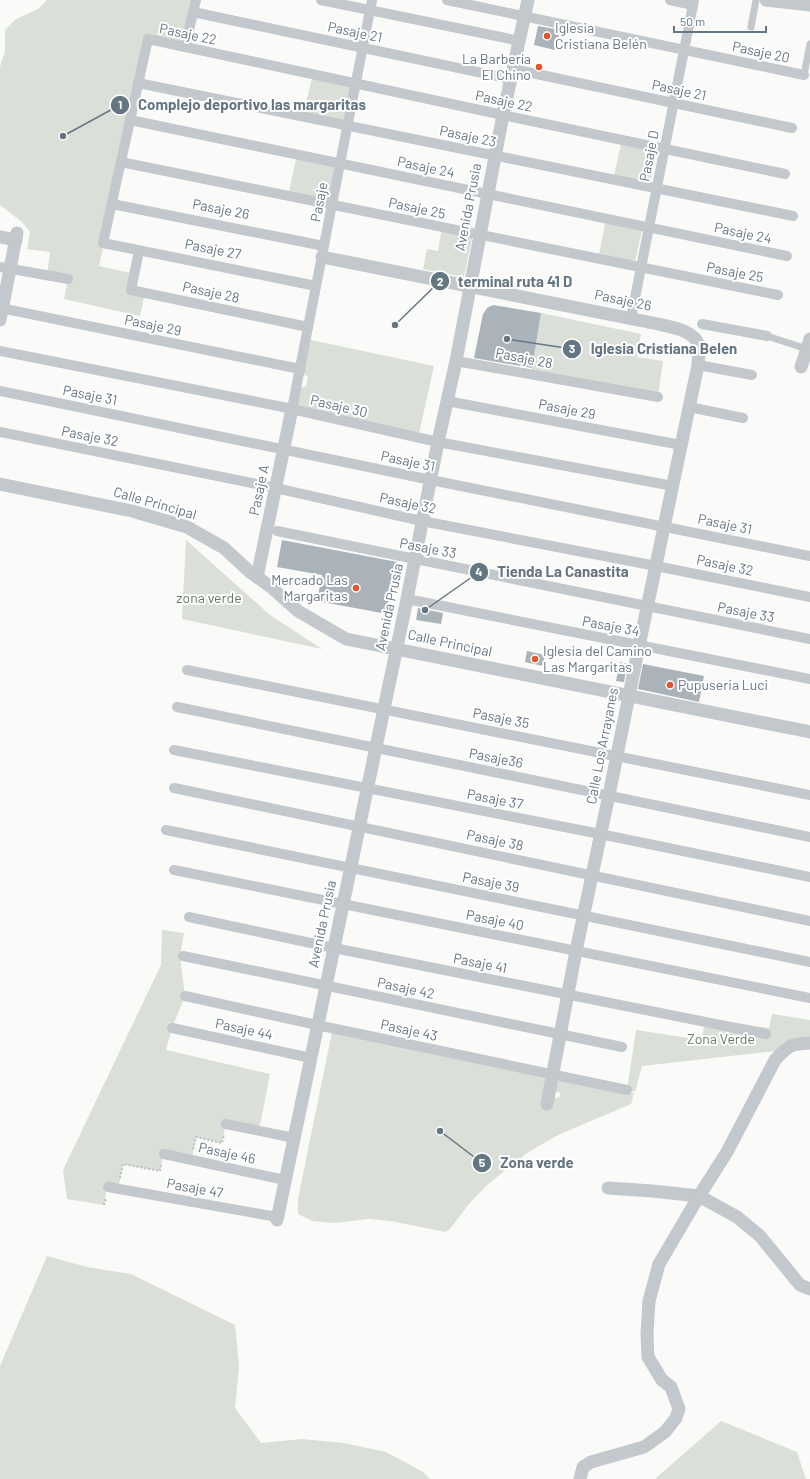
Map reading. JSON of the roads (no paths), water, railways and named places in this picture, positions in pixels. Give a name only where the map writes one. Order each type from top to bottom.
[{"type":"street","points":[[185,47],[196,0]]},
{"type":"street","points":[[320,0],[371,5],[520,40]]},
{"type":"street","name":"Pasaje 20","points":[[447,0],[804,75]]},
{"type":"street","name":"Avenida Prusia","points":[[277,1219],[407,600],[438,442],[456,361],[487,194],[528,0]]},
{"type":"street","points":[[670,0],[694,3]]},
{"type":"street","points":[[766,0],[796,2],[810,5]]},
{"type":"street","name":"Pasaje D","points":[[632,318],[694,3]]},
{"type":"street","name":"Pasaje","points":[[292,409],[371,5]]},
{"type":"street","name":"Pasaje 21","points":[[193,12],[363,48],[674,103],[792,128]]},
{"type":"street","name":"Pasaje 22","points":[[138,83],[148,39],[785,174]]},
{"type":"street","points":[[112,204],[138,83]]},
{"type":"street","name":"Pasaje 23","points":[[138,83],[793,216]]},
{"type":"street","name":"Pasaje 24","points":[[130,120],[787,256]]},
{"type":"street","name":"Pasaje 25","points":[[121,162],[778,295]]},
{"type":"street","name":"Pasaje 27","points":[[112,204],[104,243],[316,286]]},
{"type":"street","name":"Pasaje 26","points":[[112,204],[323,251],[469,286],[632,318],[682,330],[694,338],[699,346]]},
{"type":"street","points":[[0,236],[17,236],[5,268],[1,312]]},
{"type":"street","name":"Pasaje 28","points":[[139,251],[131,290],[308,327]]},
{"type":"street","points":[[5,268],[68,280]]},
{"type":"street","name":"Pasaje 29","points":[[1,312],[300,369]]},
{"type":"street","points":[[702,324],[767,336]]},
{"type":"street","points":[[801,367],[808,344]]},
{"type":"street","name":"Calle Los Arrayanes","points":[[547,1104],[591,875],[698,365],[699,346]]},
{"type":"street","name":"Pasaje 30","points":[[0,350],[292,409],[438,442],[672,486]]},
{"type":"street","name":"Pasaje 28","points":[[456,361],[658,397]]},
{"type":"street","points":[[698,365],[752,375]]},
{"type":"street","name":"Pasaje 31","points":[[0,391],[810,556]]},
{"type":"street","name":"Pasaje 29","points":[[447,401],[681,445]]},
{"type":"street","points":[[689,407],[743,418]]},
{"type":"street","name":"Pasaje A","points":[[257,577],[292,409]]},
{"type":"street","name":"Pasaje 32","points":[[0,432],[275,488],[422,521],[810,597]]},
{"type":"street","name":"Calle Principal","points":[[0,484],[132,511],[187,527],[224,548],[257,577],[271,587],[298,612],[346,639],[810,732]]},
{"type":"street","name":"Pasaje 33","points":[[277,531],[810,639]]},
{"type":"street","name":"Pasaje 34","points":[[407,600],[810,679]]},
{"type":"street","name":"Pasaje 35","points":[[187,670],[617,755],[810,795]]},
{"type":"street","name":"Pasaje36","points":[[177,707],[810,836]]},
{"type":"street","name":"Pasaje 37","points":[[174,750],[810,877]]},
{"type":"street","name":"Pasaje 38","points":[[174,788],[810,921]]},
{"type":"street","name":"Pasaje 39","points":[[166,830],[810,962]]},
{"type":"street","name":"Pasaje 40","points":[[174,870],[810,998]]},
{"type":"street","name":"Pasaje 41","points":[[189,917],[334,948],[766,1034]]},
{"type":"street","name":"Pasaje 42","points":[[183,956],[622,1047]]},
{"type":"street","name":"Pasaje 43","points":[[185,996],[627,1090]]},
{"type":"street","name":"Pasaje 44","points":[[172,1028],[311,1058]]},
{"type":"street","points":[[580,1479],[582,1467],[591,1462],[644,1447],[665,1432],[676,1418],[680,1409],[671,1387],[662,1380],[648,1357],[647,1334],[650,1301],[659,1264],[727,1152],[775,1060],[786,1048],[794,1044],[810,1043]]},
{"type":"street","points":[[226,1124],[294,1138]]},
{"type":"street","name":"Pasaje 46","points":[[164,1154],[285,1180]]},
{"type":"street","name":"Pasaje 47","points":[[113,1188],[277,1219]]},
{"type":"street","points":[[608,1188],[699,1196],[738,1218],[760,1236],[800,1285],[810,1289]]},
{"type":"lane","points":[[751,27],[756,0]]},
{"type":"lane","points":[[804,75],[810,44]]},
{"type":"lane","points":[[767,336],[808,344]]},
{"type":"place","name":"Iglesia Cristiana Belén","points":[[547,36]]},
{"type":"place","name":"La Barbería El Chino","points":[[539,67]]},
{"type":"place","name":"Complejo deportivo las margaritas","points":[[63,136]]},
{"type":"place","name":"terminal ruta 41 D","points":[[395,325]]},
{"type":"place","name":"Iglesia Cristiana Belen","points":[[507,339]]},
{"type":"place","name":"Mercado Las Margaritas","points":[[356,588]]},
{"type":"place","name":"Tienda La Canastita","points":[[425,610]]},
{"type":"place","name":"Iglesia del Camino Las Margaritas","points":[[535,659]]},
{"type":"place","name":"Pupuseria Luci","points":[[670,685]]},
{"type":"place","name":"Zona verde","points":[[440,1131]]},
{"type":"park label","name":"zona verde","points":[[209,598]]},
{"type":"park label","name":"Zona Verde","points":[[721,1039]]}]
